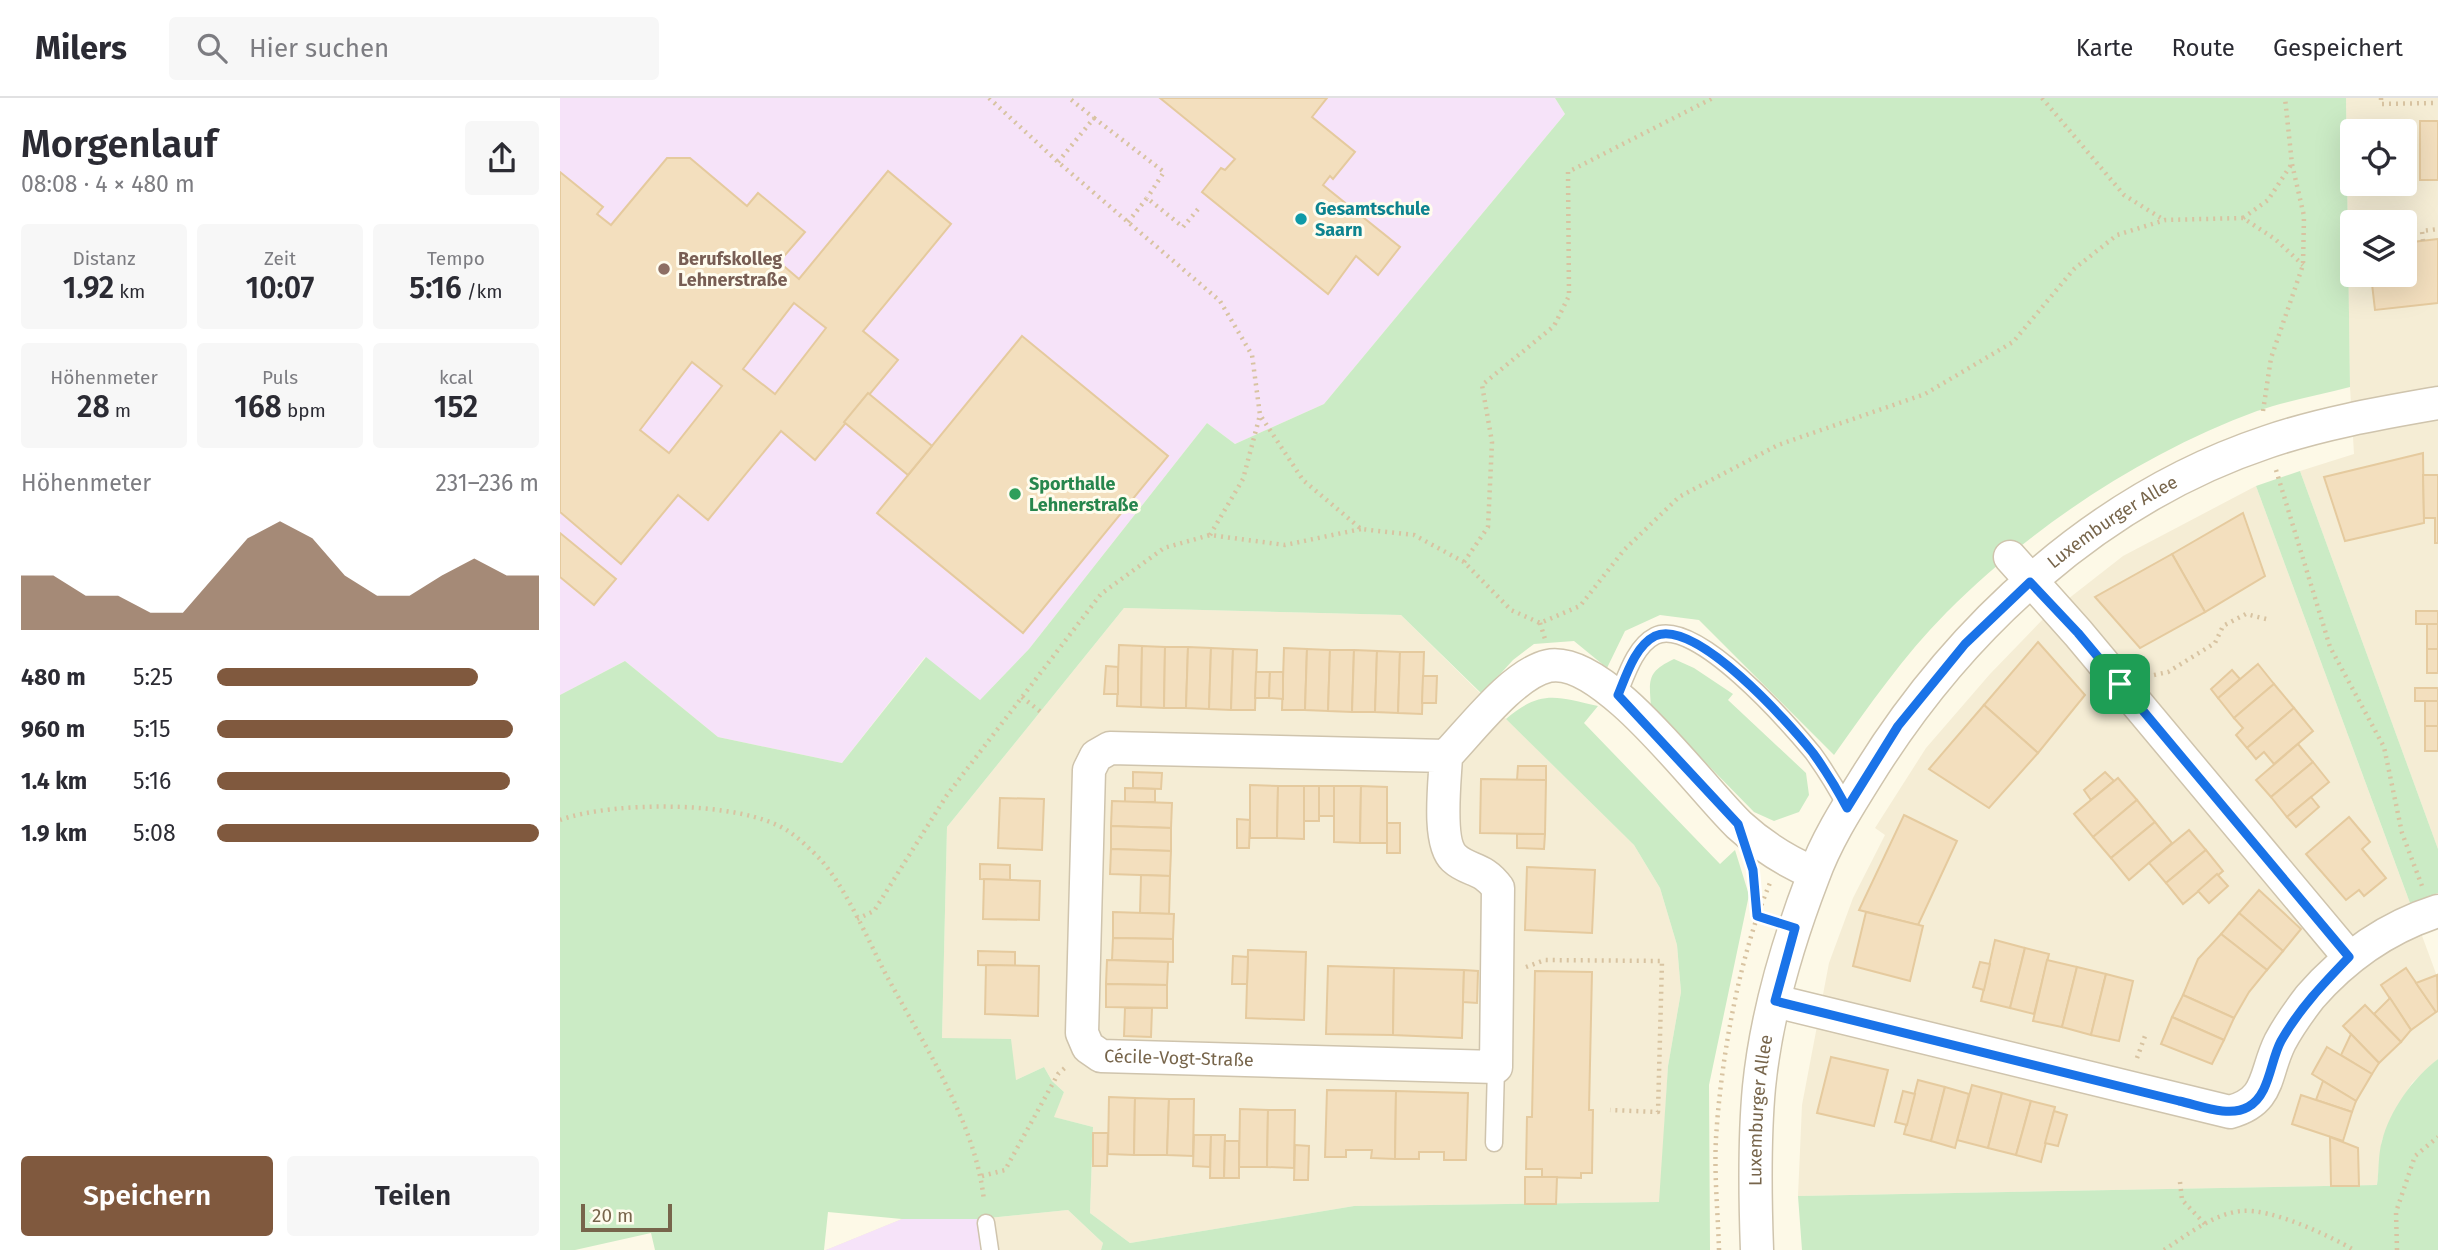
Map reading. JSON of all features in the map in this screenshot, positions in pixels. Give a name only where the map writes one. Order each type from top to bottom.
[{"type":"street","name":"Luxemburger Allee","points":[[1757,1250],[1755,1174],[1759,1085],[1775,1001],[1795,928],[1814,873],[1847,808],[1898,726],[1965,644],[2030,582],[2108,520],[2183,477],[2267,442],[2371,414],[2438,403]]},
{"type":"street","points":[[2010,557],[2349,957]]},
{"type":"street","points":[[1496,1067],[1498,888],[1487,873],[1456,860],[1445,847],[1446,756],[1511,688],[1531,673],[1550,665],[1572,668],[1592,676],[1618,695],[1738,824],[1780,860],[1814,873]]},
{"type":"street","name":"Cécile-Vogt-Straße","points":[[1446,756],[1110,748],[1096,756],[1089,770],[1082,1033],[1088,1047],[1101,1056],[1496,1067]]},
{"type":"street","points":[[1775,1001],[2230,1112],[2248,1107],[2261,1094],[2280,1042],[2309,999],[2349,957],[2386,934],[2435,911]]},
{"type":"lane","points":[[1618,695],[1636,655],[1654,636],[1677,634],[1705,648],[1780,714],[1831,779],[1847,808]]},
{"type":"lane","points":[[1494,1143],[1496,1067]]},
{"type":"lane","points":[[986,1223],[990,1250]]},
{"type":"path","points":[[989,98],[1226,309],[1252,355],[1260,415],[1242,479],[1210,535]]},
{"type":"path","points":[[1069,98],[1164,172],[1128,222]]},
{"type":"path","points":[[1464,562],[1488,527],[1492,442],[1482,385],[1554,326],[1569,296],[1568,172],[1713,98]]},
{"type":"path","points":[[2042,98],[2124,195],[2165,220]]},
{"type":"path","points":[[2285,98],[2291,164],[2304,216],[2303,265],[2271,358],[2262,417],[2267,442],[2330,647],[2384,747],[2402,833],[2435,911]]},
{"type":"path","points":[[2381,98],[2381,104],[2438,103]]},
{"type":"path","points":[[1058,162],[1094,118]]},
{"type":"path","points":[[857,919],[874,911],[947,795],[1101,594],[1164,548],[1210,535],[1285,545],[1361,529],[1414,535],[1464,562],[1511,610],[1540,623],[1580,606],[1624,550],[1679,497],[1778,445],[1925,394],[2013,342],[2074,270],[2117,235],[2165,220],[2244,218],[2268,200],[2291,164]]},
{"type":"path","points":[[1147,198],[1183,227],[1199,208]]},
{"type":"path","points":[[2244,218],[2275,239],[2303,265]]},
{"type":"path","points":[[2423,241],[2422,231],[2438,229]]},
{"type":"path","points":[[1260,415],[1303,480],[1361,529]]},
{"type":"path","points":[[2120,684],[2168,672],[2215,643],[2223,625],[2246,614],[2270,621]]},
{"type":"path","points":[[1022,697],[1042,713]]},
{"type":"path","points":[[560,820],[629,810],[720,808],[753,816],[788,831],[821,860],[857,919],[959,1114],[982,1176],[986,1223]]},
{"type":"path","points":[[1753,870],[1757,916],[1795,928]]},
{"type":"path","points":[[1498,970],[1521,969],[1545,960],[1662,961],[1658,1112],[1610,1110]]},
{"type":"path","points":[[2140,1049],[2145,1036]]},
{"type":"path","points":[[982,1176],[1005,1170],[1058,1074]]},
{"type":"path","points":[[2397,1250],[2396,1212],[2415,1156],[2438,1136]]},
{"type":"path","points":[[2180,1182],[2182,1200],[2204,1224]]},
{"type":"path","points":[[2164,1250],[2204,1224],[2239,1211],[2256,1211],[2303,1227],[2354,1250]]},
{"type":"shaded area","points":[[560,98],[1555,98],[1565,114],[1324,404],[1235,444],[1207,423],[1029,649],[980,700],[925,657],[842,763],[718,737],[625,661],[560,695]]},
{"type":"shaded area","points":[[2346,98],[2438,98],[2438,849],[2300,471],[2354,454],[2349,287],[2417,287],[2417,210],[2348,210],[2347,196],[2417,196],[2417,119],[2346,119]]},
{"type":"shaded area","points":[[2256,486],[2438,979],[2438,1059],[2412,1083],[2399,1104],[2382,1140],[2377,1185],[1798,1196],[1802,1105],[1829,963],[1853,898],[1885,835],[1875,828],[1926,748],[1990,674],[2045,617],[2123,556]]},
{"type":"shaded area","points":[[1124,608],[1401,615],[1634,845],[1660,888],[1677,945],[1681,992],[1668,1066],[1660,1202],[1354,1206],[1130,1243],[1090,1213],[1093,1127],[1053,1117],[1064,1092],[1052,1081],[1044,1067],[1016,1080],[942,1038],[947,827]]},
{"type":"shaded area","points":[[1068,1210],[1103,1243],[1101,1250],[826,1250],[902,1219],[979,1219]]},
{"type":"shaded area","points":[[902,1219],[979,1219],[983,1250],[826,1250]]},
{"type":"green space","points":[[1555,98],[2346,98],[2346,119],[2340,119],[2340,196],[2347,196],[2348,210],[2340,210],[2340,287],[2349,287],[2350,387],[2268,407],[2214,428],[2131,471],[2052,522],[1980,581],[1931,629],[1887,681],[1834,755],[1699,620],[1660,615],[1625,631],[1607,668],[1574,641],[1534,644],[1513,660],[1482,694],[1401,615],[1124,608],[947,827],[942,1038],[1011,1039],[1016,1080],[1044,1067],[1052,1081],[1064,1092],[1054,1117],[1093,1127],[1090,1213],[1130,1243],[1354,1206],[1659,1202],[1668,1066],[1681,992],[1677,945],[1660,888],[1634,845],[1506,719],[1518,709],[1540,699],[1560,698],[1598,706],[1584,723],[1720,864],[1735,850],[1749,895],[1709,1085],[1710,1250],[1101,1250],[1103,1243],[1068,1210],[979,1219],[902,1219],[828,1212],[824,1250],[655,1250],[651,1233],[575,1250],[560,1250],[560,695],[625,661],[718,737],[842,763],[926,657],[980,700],[1029,649],[1207,423],[1235,444],[1324,404],[1565,114]]},
{"type":"green space","points":[[2300,471],[2438,849],[2438,893],[2410,903],[2256,486]]},
{"type":"green space","points":[[1674,659],[1694,668],[1733,694],[1728,700],[1806,773],[1809,795],[1799,812],[1774,821],[1754,812],[1651,707],[1652,677],[1659,668]]},
{"type":"green space","points":[[2438,1059],[2438,1250],[1802,1250],[1798,1196],[2377,1185],[2381,1146],[2391,1118],[2411,1085]]},
{"type":"building","name":"Gesamtschule Saarn","points":[[1160,98],[1327,98],[1312,117],[1355,152],[1333,179],[1330,176],[1323,185],[1400,247],[1378,275],[1356,256],[1328,294],[1202,192],[1221,168],[1225,170],[1235,159]]},
{"type":"building","points":[[2420,121],[2438,121],[2438,180],[2420,180]]},
{"type":"building","points":[[667,158],[690,158],[747,206],[758,193],[805,232],[779,262],[799,279],[888,171],[951,224],[863,331],[898,360],[815,460],[781,431],[708,520],[678,495],[621,564],[560,512],[560,172],[603,207],[597,214],[611,225]],"holes":[[[794,303],[826,328],[775,394],[743,369]],[[692,362],[722,386],[669,453],[640,430]]]},
{"type":"building","points":[[2438,239],[2438,303],[2375,310],[2372,287],[2417,287],[2417,241]]},
{"type":"building","name":"Sporthalle Lehnerstraße","points":[[1022,336],[1168,456],[1023,633],[877,513]]},
{"type":"building","points":[[868,393],[932,446],[908,475],[844,422]]},
{"type":"building","points":[[2423,453],[2424,523],[2345,541],[2324,477]]},
{"type":"building","points":[[2423,475],[2438,475],[2438,543],[2435,543],[2435,518],[2424,518]]},
{"type":"building","points":[[2243,513],[2265,576],[2205,612],[2172,554]]},
{"type":"building","points":[[560,533],[616,579],[594,605],[560,577]]},
{"type":"building","points":[[2172,554],[2205,612],[2140,648],[2095,597]]},
{"type":"building","points":[[2416,611],[2438,611],[2438,624],[2416,624]]},
{"type":"building","points":[[2427,624],[2438,624],[2438,649],[2427,649]]},
{"type":"building","points":[[2038,642],[2085,695],[2038,753],[1984,705]]},
{"type":"building","points":[[1119,645],[1142,646],[1141,707],[1117,706]]},
{"type":"building","points":[[1142,646],[1165,647],[1164,708],[1141,707]]},
{"type":"building","points":[[1165,647],[1188,647],[1186,708],[1164,708]]},
{"type":"building","points":[[1188,647],[1211,648],[1209,709],[1186,708]]},
{"type":"building","points":[[1211,648],[1233,649],[1231,710],[1209,709]]},
{"type":"building","points":[[1284,648],[1307,649],[1305,710],[1282,710]]},
{"type":"building","points":[[1233,649],[1257,650],[1255,710],[1231,710]]},
{"type":"building","points":[[1307,649],[1330,650],[1328,711],[1305,710]]},
{"type":"building","points":[[2427,649],[2438,649],[2438,673],[2427,673]]},
{"type":"building","points":[[1330,650],[1354,650],[1352,712],[1328,711]]},
{"type":"building","points":[[1354,650],[1377,651],[1375,712],[1352,712]]},
{"type":"building","points":[[1377,651],[1400,652],[1398,713],[1375,712]]},
{"type":"building","points":[[1400,652],[1424,652],[1422,714],[1398,713]]},
{"type":"building","points":[[2258,664],[2274,684],[2234,718],[2218,698]]},
{"type":"building","points":[[1106,666],[1118,667],[1118,694],[1104,694]]},
{"type":"building","points":[[2232,670],[2240,679],[2218,698],[2211,689]]},
{"type":"building","points":[[1256,672],[1270,672],[1269,698],[1255,698]]},
{"type":"building","points":[[1270,672],[1283,672],[1283,699],[1269,698]]},
{"type":"building","points":[[1423,676],[1437,676],[1436,703],[1422,703]]},
{"type":"building","points":[[2274,684],[2294,708],[2247,748],[2236,735],[2243,728],[2234,718]]},
{"type":"building","points":[[2415,688],[2438,688],[2438,701],[2415,701]]},
{"type":"building","points":[[2425,701],[2438,701],[2438,726],[2425,726]]},
{"type":"building","points":[[1984,705],[2038,753],[1989,808],[1929,769]]},
{"type":"building","points":[[2294,708],[2313,731],[2274,764],[2264,752],[2256,759],[2247,748]]},
{"type":"building","points":[[2425,726],[2438,726],[2438,751],[2425,751]]},
{"type":"building","points":[[2298,744],[2313,762],[2271,797],[2256,780]]},
{"type":"building","points":[[2313,762],[2329,782],[2287,817],[2271,797]]},
{"type":"building","points":[[1518,766],[1546,766],[1546,780],[1517,780]]},
{"type":"building","points":[[1133,772],[1162,773],[1161,789],[1133,788]]},
{"type":"building","points":[[2105,772],[2114,781],[2091,800],[2084,790]]},
{"type":"building","points":[[2118,778],[2137,800],[2093,837],[2074,814]]},
{"type":"building","points":[[1481,779],[1546,780],[1545,834],[1480,833]]},
{"type":"building","points":[[1250,785],[1278,786],[1277,838],[1250,838]]},
{"type":"building","points":[[1278,786],[1304,786],[1304,839],[1277,838]]},
{"type":"building","points":[[1304,786],[1319,786],[1319,821],[1304,821]]},
{"type":"building","points":[[1319,786],[1334,786],[1334,816],[1319,816]]},
{"type":"building","points":[[1334,786],[1361,786],[1360,843],[1334,842]]},
{"type":"building","points":[[1361,786],[1387,787],[1387,843],[1360,843]]},
{"type":"building","points":[[1125,788],[1155,789],[1155,802],[1125,802]]},
{"type":"building","points":[[2311,797],[2319,807],[2296,827],[2287,817]]},
{"type":"building","points":[[1000,798],[1044,799],[1042,850],[998,848]]},
{"type":"building","points":[[2137,800],[2155,822],[2111,858],[2093,837]]},
{"type":"building","points":[[1112,801],[1172,803],[1171,828],[1111,826]]},
{"type":"building","points":[[1904,815],[1957,841],[1918,925],[1859,910]]},
{"type":"building","points":[[2349,817],[2370,842],[2362,849],[2386,878],[2364,896],[2359,890],[2346,900],[2306,854]]},
{"type":"building","points":[[1237,819],[1250,820],[1249,848],[1237,848]]},
{"type":"building","points":[[2155,822],[2172,843],[2129,880],[2111,858]]},
{"type":"building","points":[[1387,823],[1400,823],[1400,853],[1387,853]]},
{"type":"building","points":[[1111,826],[1171,828],[1171,851],[1111,849]]},
{"type":"building","points":[[2189,830],[2206,850],[2166,883],[2149,863]]},
{"type":"building","points":[[1517,834],[1545,834],[1544,849],[1517,848]]},
{"type":"building","points":[[1111,849],[1171,851],[1170,876],[1110,874]]},
{"type":"building","points":[[2206,850],[2223,871],[2183,904],[2166,883]]},
{"type":"building","points":[[980,864],[1010,865],[1010,880],[980,879]]},
{"type":"building","points":[[1527,867],[1595,870],[1592,933],[1525,930]]},
{"type":"building","points":[[2217,874],[2228,886],[2209,903],[2198,891]]},
{"type":"building","points":[[1141,875],[1170,876],[1169,914],[1140,913]]},
{"type":"building","points":[[984,879],[1040,881],[1039,920],[983,919]]},
{"type":"building","points":[[2259,890],[2301,929],[2283,951],[2239,913]]},
{"type":"building","points":[[1113,912],[1174,914],[1173,939],[1113,938]]},
{"type":"building","points":[[1866,912],[1923,926],[1910,981],[1853,966]]},
{"type":"building","points":[[2239,913],[2283,951],[2267,970],[2221,934]]},
{"type":"building","points":[[2221,934],[2267,970],[2249,992],[2234,1018],[2183,995],[2198,959]]},
{"type":"building","points":[[1113,938],[1173,939],[1173,962],[1112,960]]},
{"type":"building","points":[[1995,940],[2025,948],[2010,1008],[1981,1001]]},
{"type":"building","points":[[2025,948],[2049,954],[2034,1014],[2010,1008]]},
{"type":"building","points":[[1248,950],[1306,952],[1304,1020],[1246,1018]]},
{"type":"building","points":[[978,951],[1015,952],[1015,966],[978,965]]},
{"type":"building","points":[[1233,956],[1248,957],[1247,984],[1232,984]]},
{"type":"building","points":[[1107,960],[1168,962],[1167,985],[1106,984]]},
{"type":"building","points":[[2047,960],[2077,967],[2062,1027],[2033,1021]]},
{"type":"building","points":[[1980,962],[1990,964],[1984,990],[1973,987]]},
{"type":"building","points":[[986,965],[1039,966],[1038,1016],[985,1014]]},
{"type":"building","points":[[1328,966],[1394,968],[1393,1035],[1326,1034]]},
{"type":"building","points":[[2077,967],[2106,974],[2091,1035],[2062,1027]]},
{"type":"building","points":[[1394,968],[1464,970],[1462,1038],[1393,1035]]},
{"type":"building","points":[[2406,968],[2436,1012],[2411,1030],[2381,985]]},
{"type":"building","points":[[1464,970],[1478,971],[1477,1003],[1463,1002]]},
{"type":"building","points":[[1535,971],[1592,972],[1589,1110],[1593,1110],[1592,1173],[1581,1173],[1581,1178],[1542,1177],[1542,1169],[1526,1169],[1527,1117],[1532,1117]]},
{"type":"building","points":[[2106,974],[2133,981],[2119,1041],[2091,1035]]},
{"type":"building","points":[[2437,975],[2438,1011],[2436,1012],[2416,983]]},
{"type":"building","points":[[1106,984],[1167,985],[1167,1008],[1106,1007]]},
{"type":"building","points":[[2183,995],[2234,1018],[2224,1040],[2172,1017]]},
{"type":"building","points":[[2390,998],[2411,1030],[2401,1042],[2374,1014]]},
{"type":"building","points":[[2365,1005],[2401,1042],[2379,1063],[2343,1026]]},
{"type":"building","points":[[1125,1008],[1152,1008],[1151,1037],[1124,1036]]},
{"type":"building","points":[[2172,1017],[2224,1040],[2212,1064],[2161,1044]]},
{"type":"building","points":[[2351,1034],[2379,1063],[2372,1074],[2341,1055]]},
{"type":"building","points":[[2327,1047],[2372,1074],[2356,1101],[2312,1074]]},
{"type":"building","points":[[1831,1057],[1888,1070],[1874,1126],[1817,1113]]},
{"type":"building","points":[[1918,1080],[1945,1087],[1931,1141],[1904,1134]]},
{"type":"building","points":[[2323,1081],[2356,1101],[2352,1112],[2316,1100]]},
{"type":"building","points":[[1972,1085],[2002,1093],[1988,1148],[1957,1140]]},
{"type":"building","points":[[1945,1087],[1969,1094],[1955,1148],[1931,1141]]},
{"type":"building","points":[[1327,1090],[1396,1091],[1395,1159],[1371,1158],[1372,1150],[1346,1150],[1346,1157],[1325,1157]]},
{"type":"building","points":[[1396,1091],[1468,1093],[1466,1160],[1444,1160],[1444,1152],[1419,1152],[1419,1159],[1395,1159]]},
{"type":"building","points":[[1903,1091],[1915,1094],[1907,1125],[1895,1122]]},
{"type":"building","points":[[2002,1093],[2031,1101],[2016,1155],[1988,1148]]},
{"type":"building","points":[[2301,1095],[2352,1112],[2343,1141],[2292,1124]]},
{"type":"building","points":[[1109,1097],[1135,1098],[1134,1155],[1108,1154]]},
{"type":"building","points":[[1135,1098],[1169,1099],[1167,1155],[1134,1155]]},
{"type":"building","points":[[1169,1099],[1194,1099],[1193,1156],[1167,1155]]},
{"type":"building","points":[[2031,1101],[2055,1107],[2041,1162],[2016,1155]]},
{"type":"building","points":[[1240,1109],[1268,1110],[1267,1167],[1239,1167]]},
{"type":"building","points":[[1268,1110],[1295,1110],[1294,1168],[1267,1167]]},
{"type":"building","points":[[2054,1111],[2067,1115],[2058,1146],[2045,1143]]},
{"type":"building","points":[[1093,1133],[1108,1133],[1107,1166],[1093,1166]]},
{"type":"building","points":[[1194,1135],[1211,1135],[1210,1167],[1193,1166]]},
{"type":"building","points":[[1211,1135],[1225,1135],[1224,1178],[1210,1178]]},
{"type":"building","points":[[2330,1137],[2358,1148],[2359,1186],[2331,1186]]},
{"type":"building","points":[[1225,1141],[1239,1141],[1239,1178],[1224,1178]]},
{"type":"building","points":[[1295,1145],[1309,1146],[1308,1180],[1294,1180]]},
{"type":"building","points":[[1525,1177],[1557,1177],[1556,1204],[1525,1204]]},
{"type":"place","name":"Gesamtschule Saarn","points":[[1301,219]]},
{"type":"place","name":"Berufskolleg Lehnerstraße","points":[[664,269]]},
{"type":"place","name":"Sporthalle Lehnerstraße","points":[[1015,494]]},
{"type":"route","points":[[2030,582],[2078,633],[2120,684],[2349,957],[2309,999],[2280,1042],[2261,1094],[2248,1107],[2230,1112],[2179,1101],[1775,1001],[1795,928],[1757,916],[1753,870],[1738,824],[1618,695],[1636,655],[1654,636],[1677,634],[1705,648],[1780,714],[1831,779],[1847,808],[1898,726],[1965,644],[2030,582]]}]
